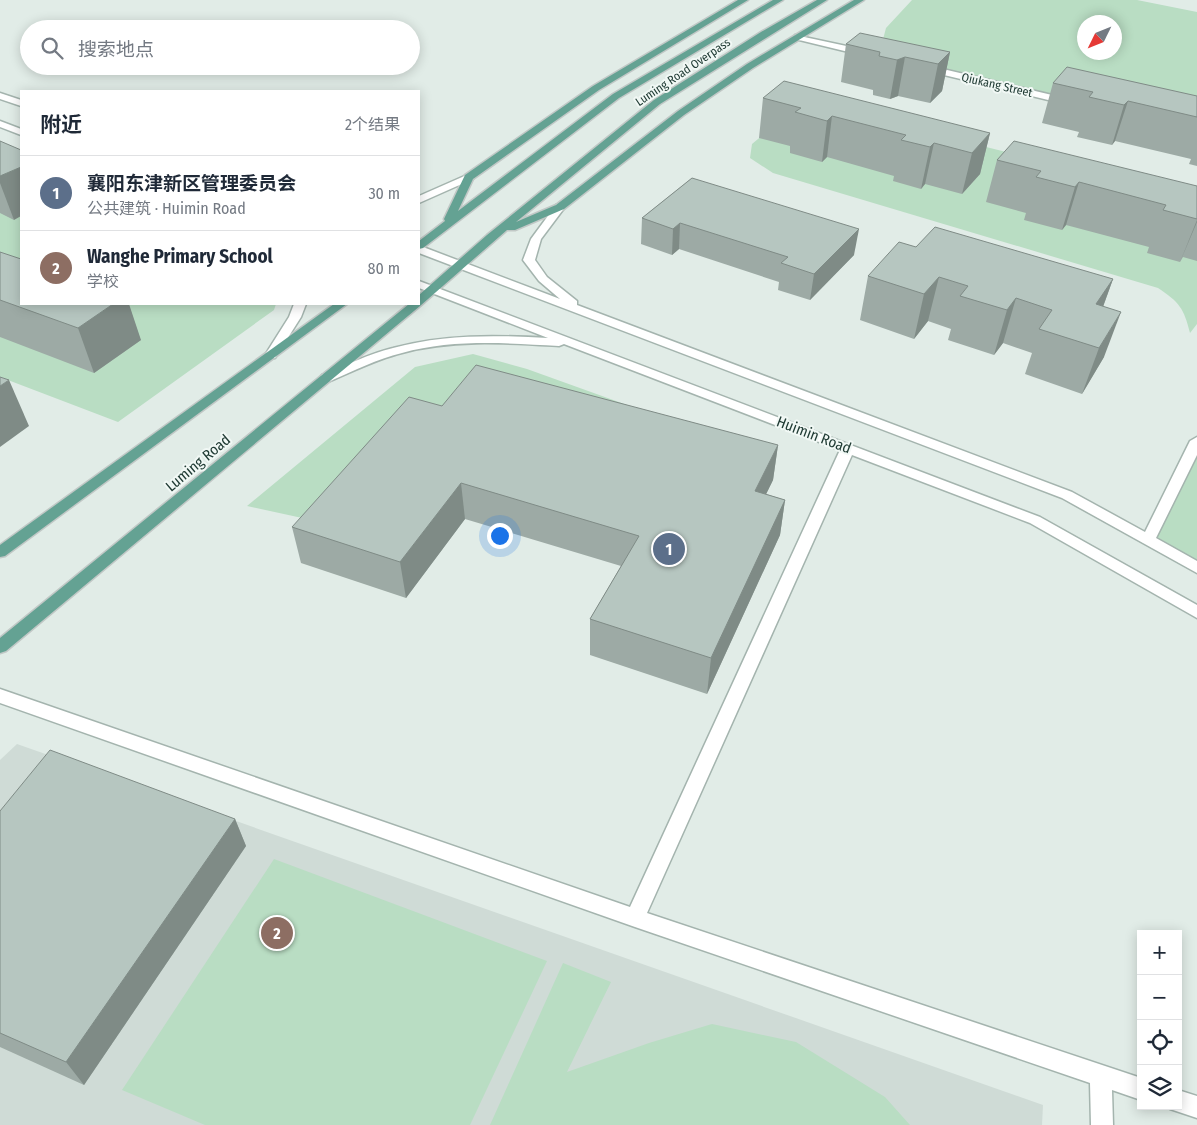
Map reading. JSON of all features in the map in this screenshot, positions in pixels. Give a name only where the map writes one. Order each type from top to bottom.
[{"type":"main road","points":[[420,246],[448,223],[469,176],[596,88],[744,0]]},
{"type":"main road","name":"Luming Road Overpass","points":[[448,223],[616,96],[780,0]]},
{"type":"main road","name":"Luming Road Overpass","points":[[542,197],[657,102],[764,34],[824,0]]},
{"type":"main road","points":[[491,237],[560,207],[681,113],[750,66],[860,0]]},
{"type":"main road","name":"Luming Road","points":[[420,301],[491,237],[542,197]]},
{"type":"main road","points":[[0,552],[340,305]]},
{"type":"main road","name":"Luming Road","points":[[0,647],[415,305]]},
{"type":"street","points":[[798,37],[872,55]]},
{"type":"street","name":"Qiukang Street","points":[[920,66],[1082,105]]},
{"type":"street","points":[[0,96],[20,103]]},
{"type":"street","points":[[0,124],[20,132]]},
{"type":"street","points":[[420,200],[469,176]]},
{"type":"street","points":[[560,207],[536,239],[529,260],[543,279],[586,313]]},
{"type":"street","points":[[420,247],[460,265],[1067,495],[1197,568]]},
{"type":"street","name":"Huimin Road","points":[[420,284],[1036,520],[1197,612]]},
{"type":"street","points":[[271,355],[295,317],[300,305]]},
{"type":"street","points":[[326,378],[404,348],[454,340],[515,340],[574,343]]},
{"type":"street","points":[[1148,540],[1197,441]]},
{"type":"street","points":[[635,918],[848,448]]},
{"type":"street","points":[[0,696],[635,918],[1137,1088]]},
{"type":"street","points":[[1101,1076],[1102,1125]]},
{"type":"street","points":[[1182,1102],[1197,1107]]},
{"type":"shaded area","points":[[17,744],[1043,1105],[1042,1125],[0,1125],[0,760]]},
{"type":"green space","points":[[912,0],[1137,0],[1197,12],[1197,129],[958,73],[881,47],[886,28]]},
{"type":"green space","points":[[831,108],[1197,200],[1197,324],[1190,333],[1180,306],[1158,288],[773,173],[750,158],[752,144],[783,118]]},
{"type":"green space","points":[[0,145],[20,153],[20,305],[276,305],[274,310],[118,422],[0,377]]},
{"type":"green space","points":[[473,354],[527,369],[777,459],[476,384],[362,531],[247,506],[415,367]]},
{"type":"green space","points":[[1197,441],[1197,568],[1148,540]]},
{"type":"green space","points":[[274,859],[547,961],[470,1125],[205,1125],[122,1090]]},
{"type":"green space","points":[[563,963],[611,982],[567,1072],[649,1043],[712,1024],[796,1042],[885,1097],[910,1125],[490,1125]]},
{"type":"building","points":[[860,33],[950,52],[938,64],[905,57],[897,60],[879,56],[880,52],[846,44]]},
{"type":"building","points":[[1067,67],[1197,96],[1197,117],[1128,101],[1124,105],[1089,97],[1093,92],[1053,83]]},
{"type":"building","points":[[784,81],[990,133],[972,153],[934,143],[930,147],[901,140],[906,135],[832,116],[827,121],[795,112],[801,108],[763,98]]},
{"type":"building","points":[[0,141],[20,150],[20,167],[0,176]]},
{"type":"building","points":[[1014,141],[1197,186],[1197,219],[1163,210],[1166,205],[1079,182],[1075,187],[1036,177],[1041,171],[997,160]]},
{"type":"building","points":[[692,178],[859,229],[814,274],[781,263],[788,257],[680,223],[673,229],[642,218]]},
{"type":"building","points":[[935,227],[1113,279],[1096,304],[1121,312],[1099,348],[1039,329],[1052,310],[1016,298],[1007,310],[960,296],[968,286],[939,277],[924,294],[868,276],[899,242],[916,247]]},
{"type":"building","points":[[0,252],[20,259],[20,305],[112,305],[78,328],[0,300]]},
{"type":"building","points":[[476,365],[778,445],[755,491],[785,500],[711,658],[590,619],[639,536],[461,483],[400,562],[292,527],[409,397],[442,406]]},
{"type":"building","points":[[0,377],[9,380],[0,386]]},
{"type":"building","points":[[50,750],[235,819],[66,1062],[0,1033],[0,811]]},
{"type":"place","name":"襄阳东津新区管理委员会","points":[[669,549]]},
{"type":"place","name":"Wanghe Primary School","points":[[277,933]]}]
